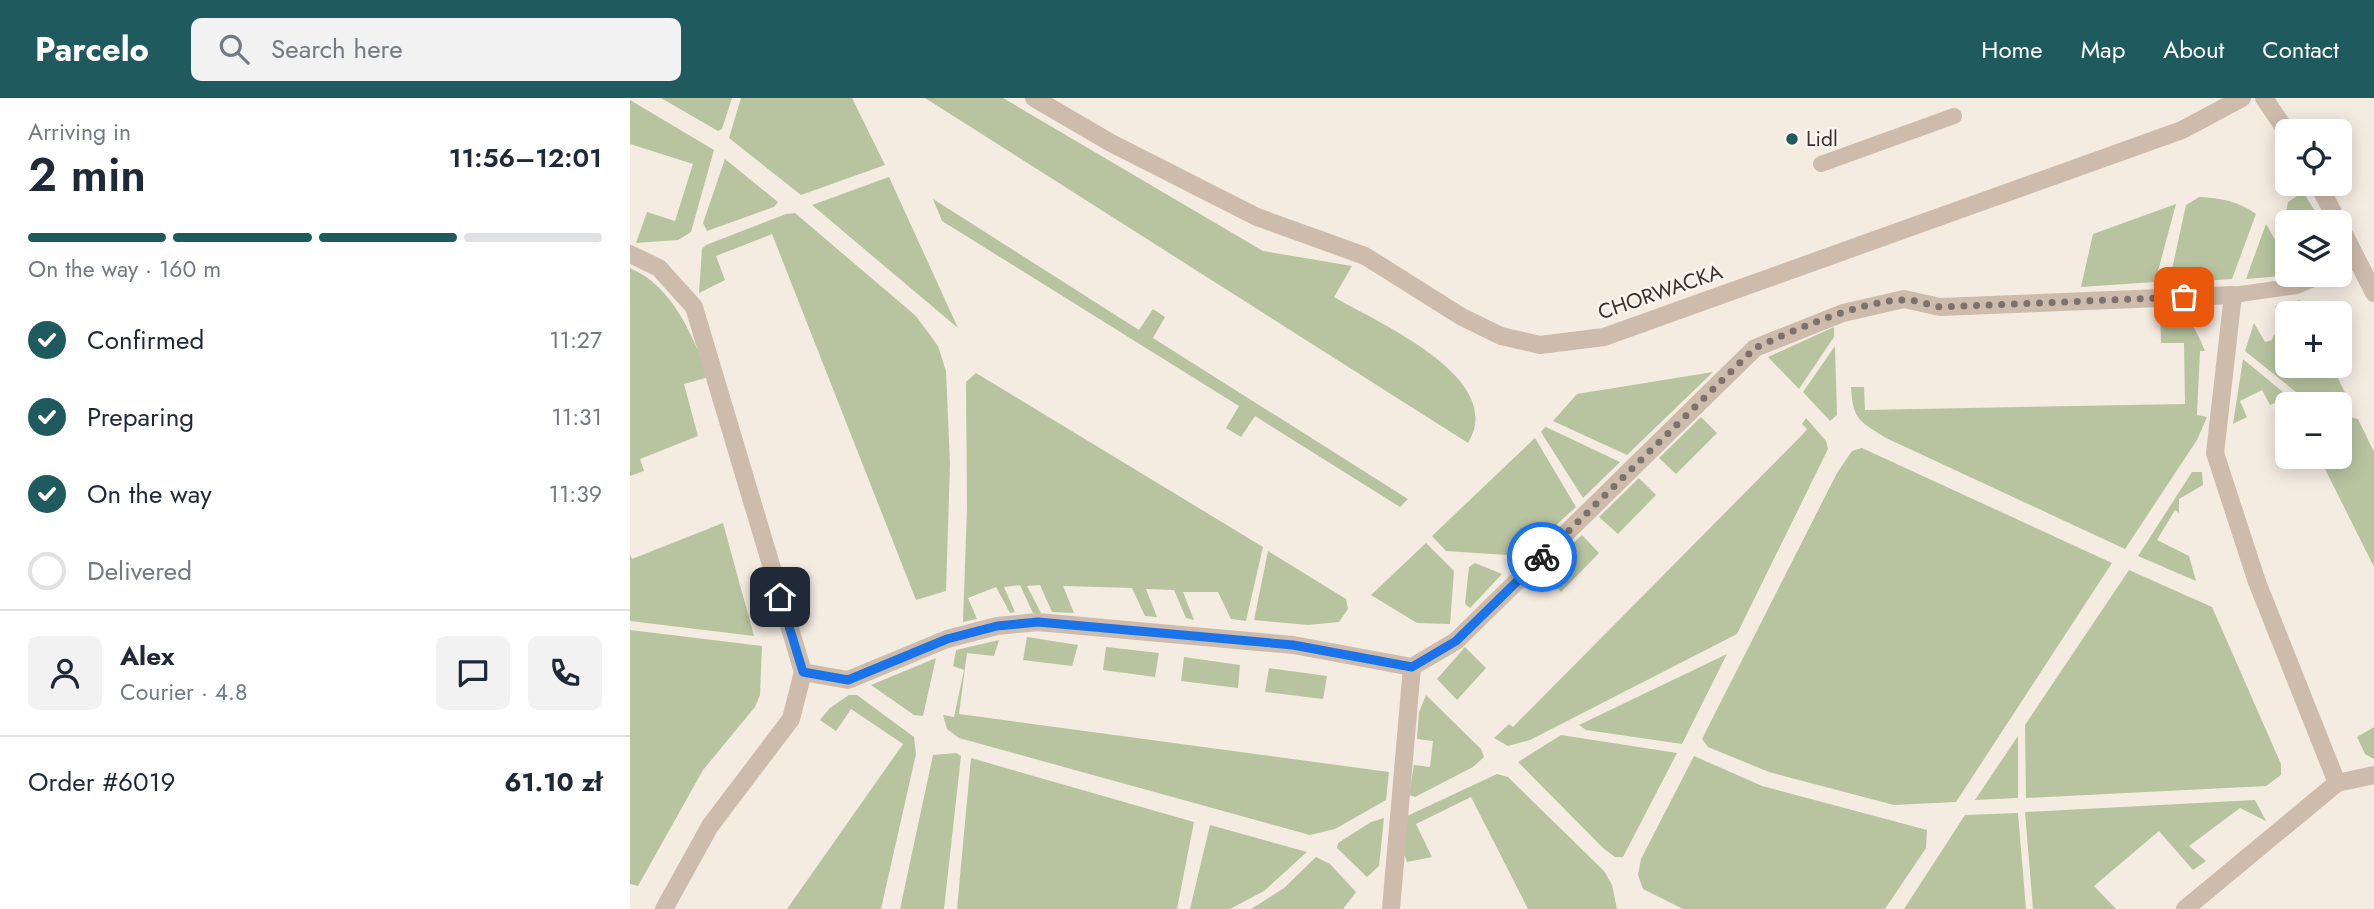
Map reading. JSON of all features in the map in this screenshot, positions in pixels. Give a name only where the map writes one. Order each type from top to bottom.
[{"type":"street","name":"CHORWACKA","points":[[1034,98],[1111,143],[1257,217],[1365,256],[1462,317],[1501,336],[1540,345],[1604,337],[2182,130],[2242,98]]},
{"type":"street","points":[[2264,98],[2278,119]]},
{"type":"street","points":[[2352,250],[2374,293]]},
{"type":"street","points":[[630,254],[659,268],[694,307],[803,672],[791,719],[752,766],[710,826],[664,909]]},
{"type":"street","points":[[803,672],[848,680],[947,639],[997,626],[1038,622],[1293,645],[1412,667],[1456,641],[1755,348],[1790,332],[1843,313],[1904,299],[1940,307],[2233,295],[2215,453],[2257,582],[2337,783]]},
{"type":"street","points":[[1391,909],[1412,667]]},
{"type":"street","points":[[2185,909],[2337,783],[2374,775]]},
{"type":"lane","points":[[1821,164],[1954,116]]},
{"type":"lane","points":[[2352,262],[2357,260]]},
{"type":"lane","points":[[2233,295],[2290,287]]},
{"type":"green space","points":[[661,98],[732,98],[722,129],[718,131]]},
{"type":"green space","points":[[741,98],[852,98],[885,165],[801,195],[729,138]]},
{"type":"green space","points":[[925,98],[1003,98],[1263,251],[1352,266],[1334,297],[1406,337],[1455,375],[1470,396],[1476,419],[1468,443]]},
{"type":"green space","points":[[630,100],[714,150],[691,232],[678,240],[636,243],[647,212],[675,221],[693,164],[630,144]]},
{"type":"green space","points":[[725,159],[778,202],[774,207],[707,231],[703,223]]},
{"type":"green space","points":[[889,177],[958,328],[812,205]]},
{"type":"green space","points":[[2297,196],[2306,196],[2314,210],[2287,210],[2288,202]]},
{"type":"green space","points":[[2199,197],[2229,201],[2256,214],[2232,279],[2169,283],[2186,205]]},
{"type":"green space","points":[[933,199],[1139,330],[1153,309],[1165,317],[1153,338],[1408,499],[1400,507],[1255,416],[1241,437],[1226,428],[1239,406],[942,221]]},
{"type":"green space","points":[[2176,204],[2155,282],[2081,287],[2093,234]]},
{"type":"green space","points":[[795,213],[916,316],[938,346],[946,371],[950,464],[946,591],[916,600],[772,234],[716,256],[725,280],[699,293],[702,249],[706,245],[786,214]]},
{"type":"green space","points":[[2266,224],[2275,240],[2275,277],[2246,279]]},
{"type":"green space","points":[[630,268],[659,287],[670,300],[696,345],[709,377],[684,384],[698,436],[640,459],[644,471],[630,476]]},
{"type":"green space","points":[[2173,313],[2190,323],[2205,351],[2200,351],[2197,415],[2207,417],[2197,440],[2125,549],[1886,438],[1864,423],[1856,413],[1851,387],[1864,387],[1865,410],[2185,404],[2184,343],[2161,343],[2160,314]]},
{"type":"green space","points":[[2254,323],[2265,342],[2272,340],[2274,335],[2275,375],[2245,351]]},
{"type":"green space","points":[[1834,327],[1834,337],[1799,389],[1768,357]]},
{"type":"green space","points":[[1835,346],[1837,415],[1830,421],[1803,392]]},
{"type":"green space","points":[[2243,359],[2283,392],[2275,392],[2275,403],[2270,405],[2262,390],[2240,401],[2247,417],[2233,424]]},
{"type":"green space","points":[[1713,372],[1627,455],[1553,421],[1577,394]]},
{"type":"green space","points":[[976,373],[1263,547],[1246,621],[1231,619],[1218,592],[1183,592],[1194,620],[1186,618],[1174,590],[1146,589],[1157,617],[1145,616],[1132,588],[1063,586],[1074,613],[1052,612],[1040,585],[1027,586],[1041,613],[1033,613],[1020,585],[1004,587],[1015,612],[1010,613],[996,587],[968,598],[977,619],[963,622],[967,508],[966,382]]},
{"type":"green space","points":[[2279,378],[2338,378],[2345,392],[2296,392]]},
{"type":"green space","points":[[1701,417],[1717,433],[1676,474],[1659,458]]},
{"type":"green space","points":[[2352,417],[2358,419],[2374,452],[2374,567],[2325,469],[2352,469]]},
{"type":"green space","points":[[1806,418],[1826,441],[1828,449],[1737,634],[1530,740],[1508,746],[1494,738],[1509,724],[1513,727],[1803,434],[1807,429],[1802,424]]},
{"type":"green space","points":[[1545,427],[1620,462],[1583,498],[1541,432]]},
{"type":"green space","points":[[1535,438],[1576,507],[1522,556],[1446,551],[1432,536]]},
{"type":"green space","points":[[1862,448],[2112,563],[1956,802],[1894,805],[1769,772],[1708,747],[1702,739],[1837,473],[1852,451]]},
{"type":"green space","points":[[2192,472],[2202,472],[2203,485],[2179,499],[2179,513],[2175,510],[2157,540],[2189,556],[2196,581],[2138,556]]},
{"type":"green space","points":[[1639,478],[1656,495],[1618,534],[1599,517]]},
{"type":"green space","points":[[723,523],[754,636],[630,621],[630,554],[632,559]]},
{"type":"green space","points":[[1582,535],[1599,553],[1561,592],[1542,572]]},
{"type":"green space","points":[[1426,543],[1454,571],[1450,624],[1417,623],[1371,595]]},
{"type":"green space","points":[[1268,551],[1346,599],[1348,609],[1339,622],[1308,625],[1254,620]]},
{"type":"green space","points":[[1475,563],[1502,574],[1470,608],[1465,604],[1469,567]]},
{"type":"green space","points":[[2129,570],[2212,607],[2281,764],[2281,775],[2266,786],[2026,798],[2025,725]]},
{"type":"green space","points":[[630,630],[762,646],[760,695],[755,707],[703,770],[638,886],[630,884]]},
{"type":"green space","points":[[1027,637],[1078,645],[1072,666],[1023,660]]},
{"type":"green space","points":[[999,640],[994,656],[967,653],[959,714],[1389,772],[1386,800],[1335,829],[1310,835],[959,738],[947,729],[943,715],[954,717],[964,670],[953,666],[956,650]]},
{"type":"green space","points":[[1106,647],[1159,653],[1155,677],[1103,670]]},
{"type":"green space","points":[[1465,647],[1486,668],[1457,700],[1437,679]]},
{"type":"green space","points":[[1727,654],[1682,744],[1586,730],[1579,725]]},
{"type":"green space","points":[[1184,657],[1240,665],[1238,688],[1181,681]]},
{"type":"green space","points":[[936,658],[923,716],[914,715],[871,685]]},
{"type":"green space","points":[[1269,668],[1327,676],[1323,699],[1265,692]]},
{"type":"green space","points":[[849,695],[857,695],[914,737],[916,754],[881,909],[787,909],[903,744],[851,709],[836,731],[820,720],[830,708]]},
{"type":"green space","points":[[1426,695],[1481,749],[1484,757],[1473,767],[1415,797],[1409,795],[1414,765],[1430,767],[1433,741],[1417,739],[1419,712]]},
{"type":"green space","points":[[2374,727],[2374,759],[2365,754],[2357,737]]},
{"type":"green space","points":[[1561,735],[1677,753],[1623,857],[1615,857],[1603,848],[1518,762]]},
{"type":"green space","points":[[2018,736],[2018,798],[1975,800]]},
{"type":"green space","points":[[956,753],[961,756],[944,909],[900,909],[933,755]]},
{"type":"green space","points":[[1694,756],[1762,786],[1927,830],[1926,848],[1885,909],[1683,909],[1643,889],[1638,875],[1641,859]]},
{"type":"green space","points":[[971,758],[1194,822],[1177,909],[957,909]]},
{"type":"green space","points":[[1497,774],[1508,777],[1604,871],[1612,885],[1617,909],[1528,909],[1471,797],[1416,824],[1432,857],[1407,862],[1403,851],[1407,816]]},
{"type":"green space","points":[[2255,800],[2266,821],[2240,808],[2189,846],[2206,861],[2193,870],[2159,831],[2094,886],[2116,909],[2033,909],[2025,812]]},
{"type":"green space","points":[[2018,813],[2026,909],[1904,909],[1965,815]]},
{"type":"green space","points":[[1384,818],[1379,866],[1367,877],[1337,848],[1338,843],[1371,822]]},
{"type":"green space","points":[[1210,825],[1307,852],[1264,891],[1230,909],[1190,909]]},
{"type":"green space","points":[[1316,857],[1330,864],[1356,892],[1343,909],[1251,909],[1284,888]]},
{"type":"way so far","points":[[1542,557],[1755,348],[1790,332],[1843,313],[1904,299],[1940,307],[2184,297]]},
{"type":"place","name":"Lidl","points":[[1792,139]]},
{"type":"route","points":[[780,597],[803,672],[848,680],[947,639],[997,626],[1038,622],[1293,645],[1412,667],[1456,641],[1542,557]]}]
